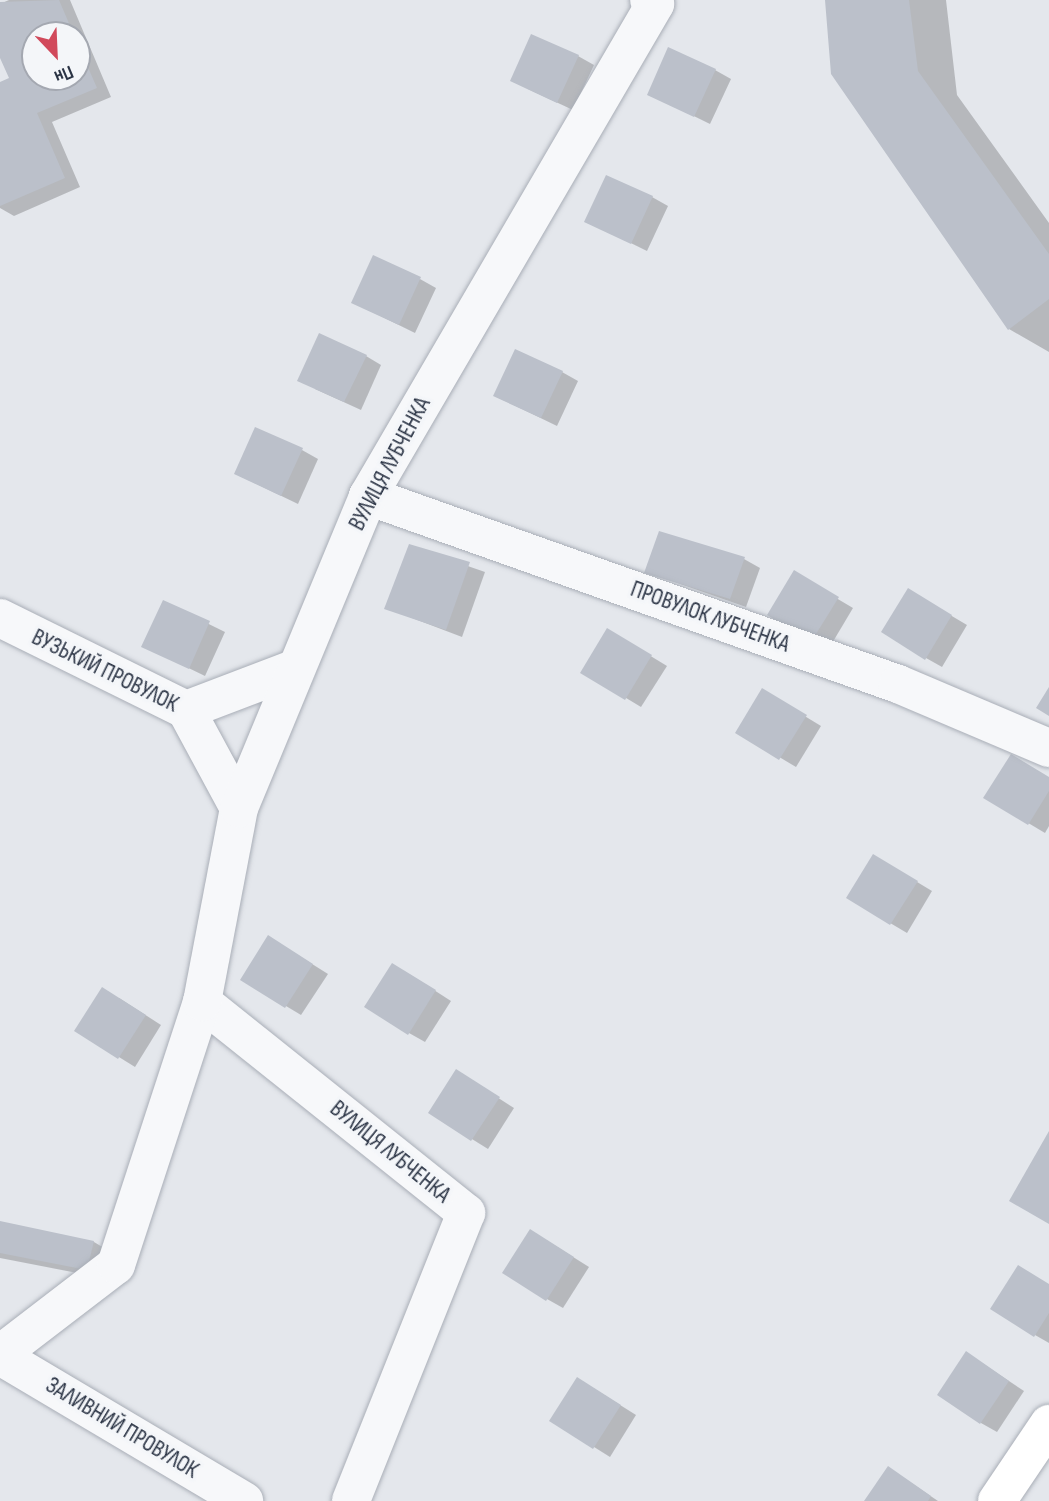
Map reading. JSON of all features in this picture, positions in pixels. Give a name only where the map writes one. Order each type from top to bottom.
[{"type":"main road","points":[[997,1501],[1049,1424]]},
{"type":"street","name":"ВУЛИЦЯ ЛУБЧЕНКА","points":[[0,1355],[116,1265],[202,1002],[239,808],[368,496],[652,2]]},
{"type":"street","name":"ПРОВУЛОК ЛУБЧЕНКА","points":[[368,496],[898,684],[1049,748]]},
{"type":"street","name":"ВУЗЬКИЙ ПРОВУЛОК","points":[[0,618],[186,710],[239,808]]},
{"type":"street","points":[[186,710],[296,668]]},
{"type":"street","name":"ВУЛИЦЯ ЛУБЧЕНКА","points":[[202,1002],[466,1213],[351,1501]]},
{"type":"street","name":"ЗАЛИВНИЙ ПРОВУЛОК","points":[[0,1355],[244,1501]]},
{"type":"building","points":[[59,0],[68,21],[21,21],[21,91],[90,91],[37,113],[65,178],[0,206],[0,82],[9,78],[0,58],[0,2]]},
{"type":"building","points":[[825,0],[909,0],[918,71],[1049,254],[1049,299],[1008,330],[831,74]]},
{"type":"building","points":[[531,34],[579,55],[557,103],[510,81]]},
{"type":"building","points":[[668,47],[716,69],[694,117],[647,95]]},
{"type":"building","points":[[91,74],[97,88],[91,90]]},
{"type":"building","points":[[606,175],[653,196],[631,244],[584,222]]},
{"type":"building","points":[[373,255],[421,277],[399,325],[351,303]]},
{"type":"building","points":[[319,333],[367,355],[344,402],[297,381]]},
{"type":"building","points":[[515,349],[563,371],[541,418],[493,396]]},
{"type":"building","points":[[255,427],[303,448],[281,496],[234,474]]},
{"type":"building","points":[[659,531],[745,557],[730,599],[644,573]]},
{"type":"building","points":[[409,544],[470,562],[446,630],[384,609]]},
{"type":"building","points":[[794,570],[839,597],[811,642],[767,615]]},
{"type":"building","points":[[908,588],[952,615],[925,660],[881,632]]},
{"type":"building","points":[[163,600],[210,621],[189,669],[141,647]]},
{"type":"building","points":[[607,628],[652,655],[625,700],[580,673]]},
{"type":"building","points":[[1049,687],[1049,716],[1036,708]]},
{"type":"building","points":[[762,688],[807,715],[779,760],[735,733]]},
{"type":"building","points":[[1011,754],[1049,777],[1049,791],[1028,825],[983,798]]},
{"type":"building","points":[[873,854],[918,881],[890,925],[846,898]]},
{"type":"building","points":[[268,935],[313,964],[285,1008],[240,980]]},
{"type":"building","points":[[392,963],[436,990],[408,1035],[364,1007]]},
{"type":"building","points":[[102,987],[146,1015],[118,1059],[74,1031]]},
{"type":"building","points":[[456,1069],[500,1097],[471,1141],[428,1113]]},
{"type":"building","points":[[1049,1131],[1049,1224],[1009,1201]]},
{"type":"building","points":[[0,1221],[94,1241],[87,1270],[0,1253]]},
{"type":"building","points":[[530,1229],[574,1257],[546,1301],[502,1273]]},
{"type":"building","points":[[1018,1265],[1049,1284],[1049,1313],[1034,1337],[990,1309]]},
{"type":"building","points":[[966,1351],[1009,1381],[980,1424],[937,1395]]},
{"type":"building","points":[[577,1377],[621,1405],[593,1449],[549,1421]]},
{"type":"building","points":[[888,1466],[931,1496],[928,1501],[864,1501]]}]
